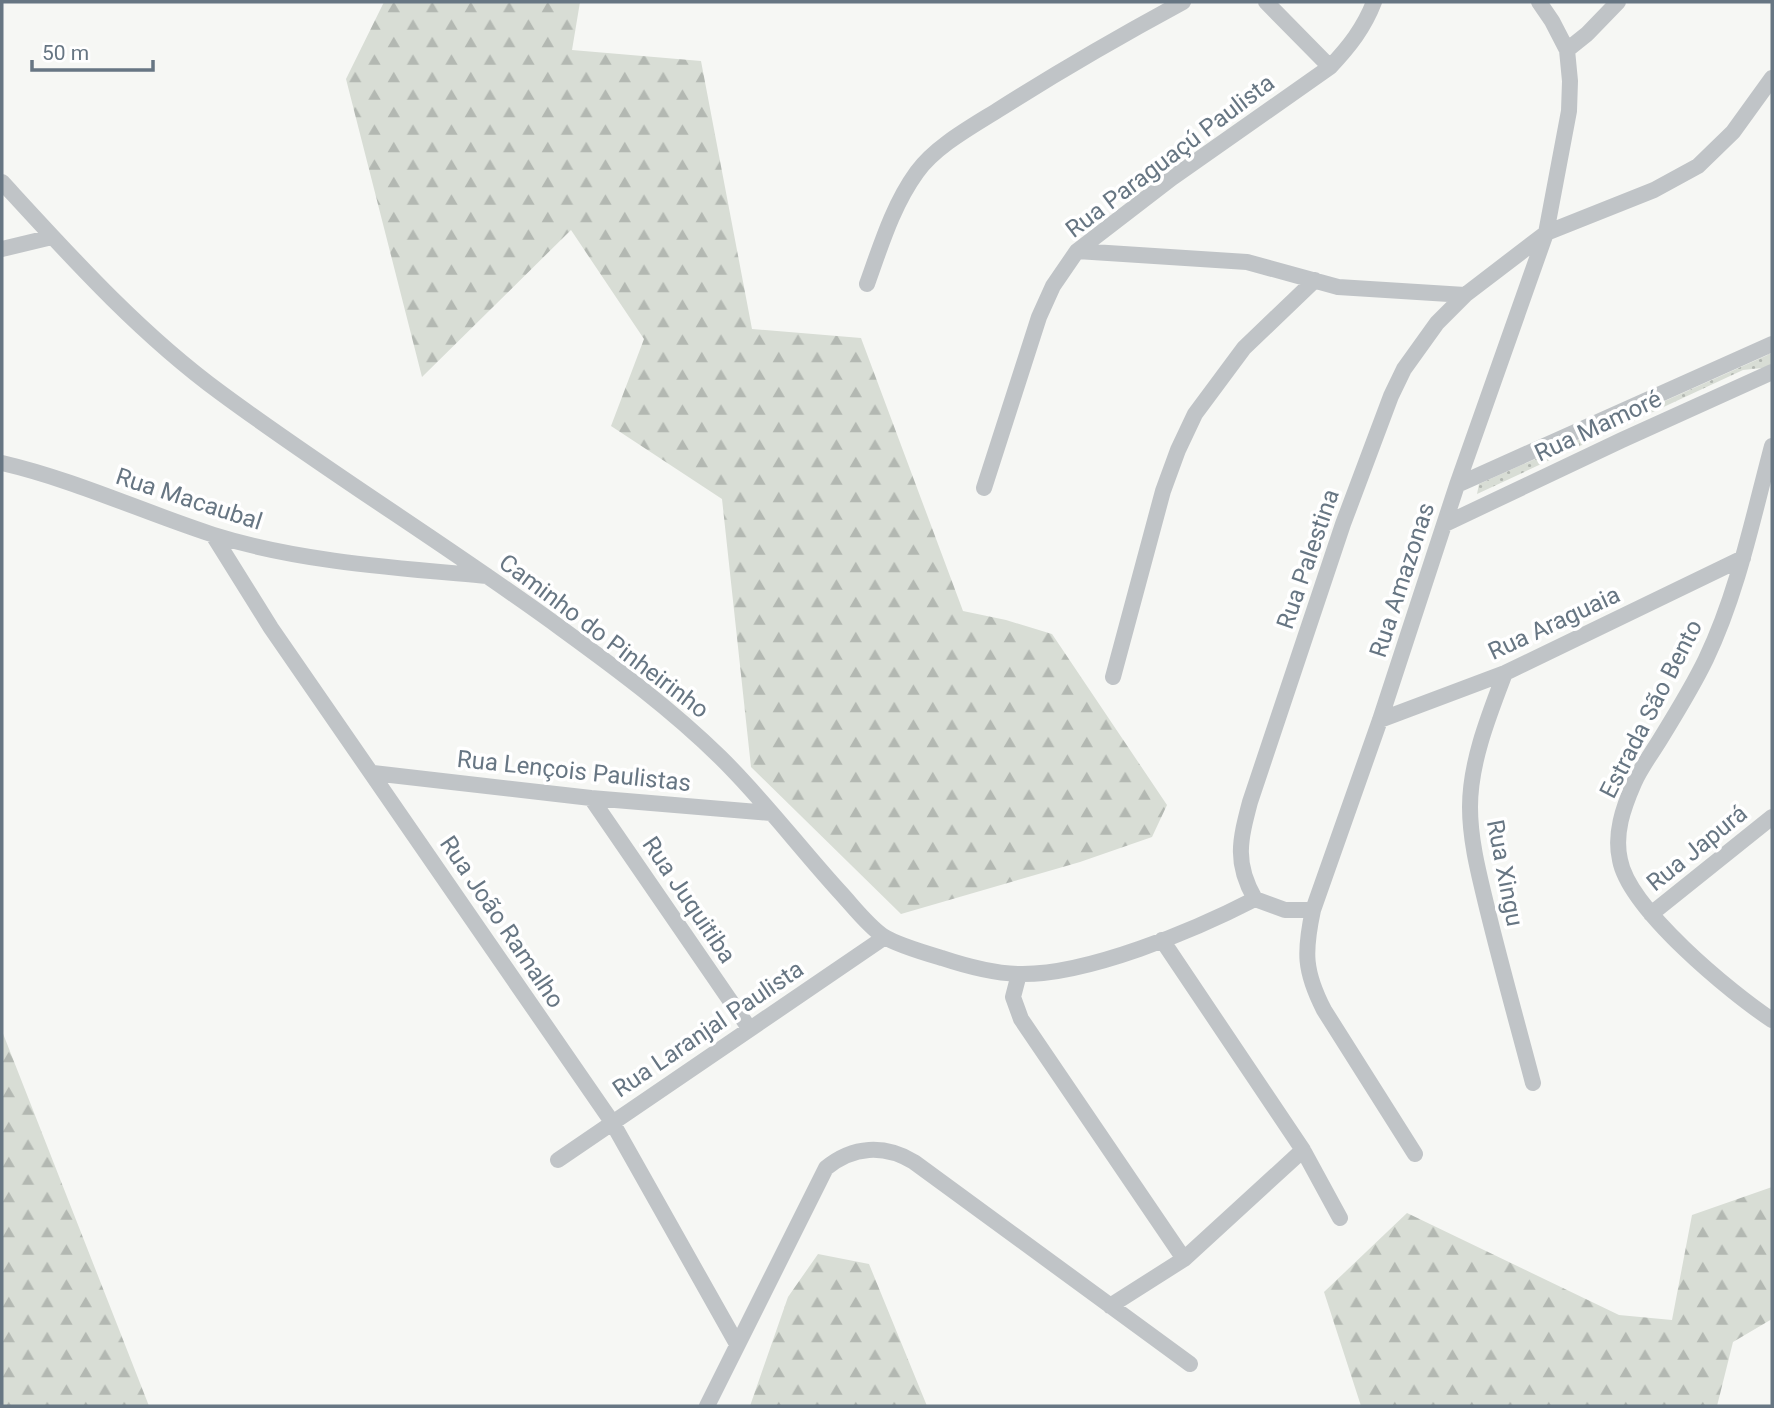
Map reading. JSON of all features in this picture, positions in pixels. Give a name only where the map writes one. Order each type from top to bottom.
[{"type":"street","points":[[867,284],[886,231],[904,193],[919,169],[933,156],[971,127],[1016,99],[1182,2]]},
{"type":"street","points":[[1266,2],[1330,67]]},
{"type":"street","name":"Rua Paraguaçú Paulista","points":[[984,488],[1039,317],[1053,286],[1077,251],[1161,186],[1330,67],[1366,23],[1374,2]]},
{"type":"street","name":"Rua Amazonas","points":[[1415,1154],[1312,987],[1307,967],[1307,940],[1313,909],[1546,233],[1569,111],[1570,81],[1567,50],[1539,2]]},
{"type":"street","points":[[1567,50],[1618,2]]},
{"type":"street","name":"Rua Palestina","points":[[1255,899],[1242,872],[1242,834],[1250,802],[1343,524],[1382,418],[1404,369],[1437,323],[1465,295],[1546,233],[1654,190],[1698,166],[1733,132],[1772,78]]},
{"type":"street","name":"Caminho do Pinheirinho","points":[[2,182],[146,332],[218,391],[290,443],[490,576],[661,703],[723,760],[859,914],[885,937],[939,958],[987,971],[1018,974],[1050,972],[1100,960],[1162,940],[1255,899]]},
{"type":"street","points":[[2,249],[52,236]]},
{"type":"street","points":[[1077,251],[1247,262],[1338,286],[1465,295]]},
{"type":"street","points":[[1113,677],[1163,491],[1195,414],[1244,348],[1315,280]]},
{"type":"street","name":"Rua Mamoré","points":[[1457,485],[1772,344]]},
{"type":"street","name":"Rua Mamoré","points":[[1445,524],[1672,416],[1772,372]]},
{"type":"street","name":"Estrada São Bento","points":[[1772,446],[1743,558],[1727,606],[1693,685],[1634,781],[1623,810],[1617,840],[1620,864],[1651,914],[1708,970],[1772,1020]]},
{"type":"street","name":"Rua Macaubal","points":[[2,463],[80,486],[214,535],[256,546],[315,556],[490,576]]},
{"type":"street","name":"Rua João Ramalho","points":[[214,535],[271,628],[612,1122],[737,1344]]},
{"type":"street","name":"Rua Araguaia","points":[[1380,720],[1505,673],[1743,558]]},
{"type":"street","name":"Rua Xingu","points":[[1505,673],[1488,720],[1474,772],[1470,805],[1472,838],[1533,1083]]},
{"type":"street","name":"Rua Lençois Paulistas","points":[[373,773],[591,798],[771,813]]},
{"type":"street","name":"Rua Juquitiba","points":[[591,798],[749,1028]]},
{"type":"street","name":"Rua Japurá","points":[[1651,914],[1772,817]]},
{"type":"street","points":[[1255,899],[1285,910],[1313,909]]},
{"type":"street","name":"Rua Laranjal Paulista","points":[[558,1160],[885,937]]},
{"type":"street","points":[[1162,940],[1303,1150],[1340,1218]]},
{"type":"street","points":[[1018,974],[1013,997],[1021,1018],[1184,1259]]},
{"type":"street","points":[[707,1406],[826,1168],[846,1154],[870,1149],[893,1152],[914,1162],[1190,1364]]},
{"type":"street","points":[[1110,1306],[1184,1259],[1303,1150]]},
{"type":"green space","points":[[384,2],[580,2],[572,50],[701,61],[752,329],[861,338],[963,611],[1052,634],[1167,805],[1152,837],[1080,862],[901,914],[751,767],[722,499],[611,426],[644,339],[571,230],[422,377],[346,79]]},
{"type":"green space","points":[[1772,353],[1772,367],[1743,370],[1477,494],[1479,484]]},
{"type":"green space","points":[[2,1031],[149,1406],[2,1406]]},
{"type":"green space","points":[[1772,1187],[1772,1319],[1733,1342],[1717,1406],[1361,1406],[1324,1292],[1407,1213],[1619,1315],[1672,1320],[1692,1215]]},
{"type":"green space","points":[[818,1254],[869,1264],[927,1406],[750,1406],[788,1297]]}]
